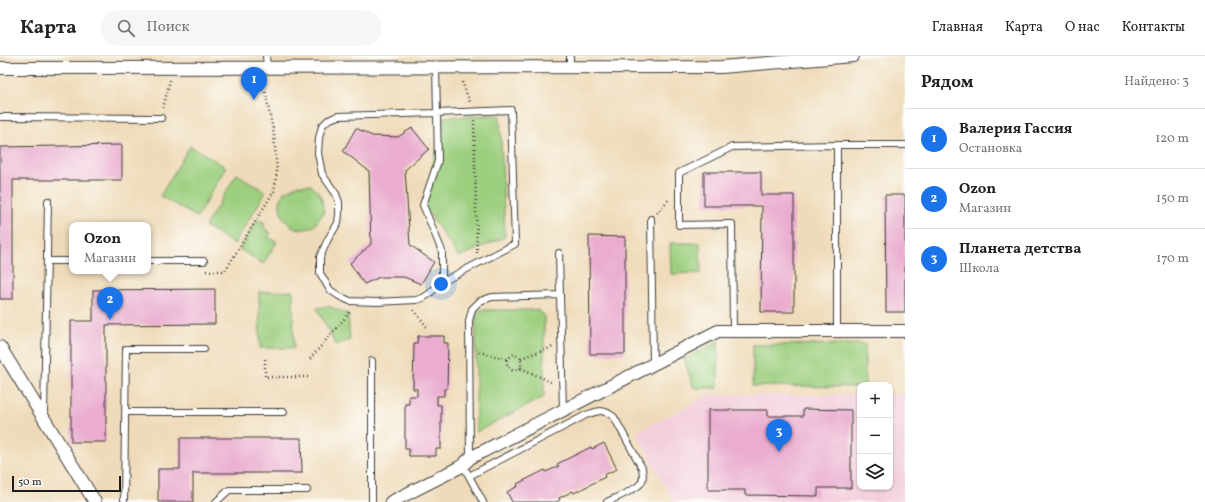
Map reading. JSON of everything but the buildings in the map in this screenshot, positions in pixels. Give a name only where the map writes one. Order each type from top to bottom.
[{"type":"street","points":[[0,68],[266,61],[436,67],[570,62],[721,67],[852,56]]},
{"type":"street","points":[[391,502],[563,410],[718,331],[905,331]]},
{"type":"street","points":[[0,347],[95,502]]},
{"type":"lane","points":[[436,67],[438,161],[423,205],[442,251],[442,282]]},
{"type":"lane","points":[[511,110],[515,244],[442,282],[423,298],[416,300],[350,301],[338,296],[330,290],[320,273],[320,257],[328,239],[338,223],[339,214],[339,202],[336,194],[322,174],[318,153],[319,138],[322,126],[328,120],[338,116],[436,113],[511,110]]},
{"type":"lane","points":[[0,117],[161,118]]},
{"type":"lane","points":[[837,145],[837,331]]},
{"type":"lane","points":[[733,331],[732,224],[679,225],[679,173],[732,147],[905,145]]},
{"type":"lane","points":[[45,419],[48,201]]},
{"type":"lane","points":[[651,219],[653,364]]},
{"type":"lane","points":[[559,253],[563,410]]},
{"type":"lane","points":[[48,261],[69,261]]},
{"type":"lane","points":[[151,261],[204,261]]},
{"type":"lane","points":[[483,502],[469,476],[466,462],[469,321],[472,309],[480,301],[492,297],[560,295]]},
{"type":"lane","points":[[124,502],[126,349],[204,349]]},
{"type":"lane","points":[[372,361],[372,502]]},
{"type":"lane","points":[[469,476],[586,415],[600,410],[608,412],[614,417],[642,468],[644,476],[641,484],[636,488],[607,502]]},
{"type":"lane","points":[[126,412],[284,412]]},
{"type":"lane","points":[[216,502],[229,490],[307,490]]},
{"type":"path","points":[[462,82],[474,112],[478,263]]},
{"type":"path","points":[[161,118],[170,83]]},
{"type":"path","points":[[204,261],[204,271],[225,271],[274,191],[277,171],[274,135],[265,91]]},
{"type":"path","points":[[651,219],[679,188]]},
{"type":"path","points":[[406,300],[427,327]]},
{"type":"path","points":[[310,359],[359,301]]},
{"type":"path","points":[[561,344],[521,358],[514,354],[507,359],[506,365],[512,370],[521,368],[562,386]]},
{"type":"path","points":[[469,349],[507,359]]},
{"type":"path","points":[[521,358],[521,368]]},
{"type":"path","points":[[265,359],[265,376],[310,377]]},
{"type":"shaded area","points":[[710,395],[857,395],[857,490],[893,490],[893,395],[905,395],[905,502],[674,502],[636,432]]},
{"type":"green space","points":[[500,115],[505,237],[459,257],[423,205],[444,117]]},
{"type":"green space","points":[[190,146],[226,167],[197,217],[160,196]]},
{"type":"green space","points":[[237,174],[266,192],[234,244],[205,226]]},
{"type":"green space","points":[[298,185],[311,185],[321,195],[324,212],[315,225],[309,228],[298,229],[288,223],[281,213],[280,205],[284,192]]},
{"type":"green space","points":[[258,219],[265,223],[263,227],[271,233],[268,237],[277,242],[263,264],[239,249]]},
{"type":"green space","points":[[670,243],[700,243],[701,273],[671,274]]},
{"type":"green space","points":[[293,291],[294,348],[260,348],[259,292]]},
{"type":"green space","points":[[328,306],[348,314],[350,340],[336,345],[317,308]]},
{"type":"green space","points":[[480,310],[538,310],[544,315],[544,397],[476,432],[476,314]]},
{"type":"green space","points":[[718,341],[718,388],[694,388],[684,359]]},
{"type":"green space","points":[[865,344],[865,382],[857,382],[857,387],[753,386],[753,345]]},
{"type":"place","name":"Валерия Гассия","points":[[254,100]]},
{"type":"place","name":"Ozon","points":[[110,320]]},
{"type":"place","name":"Планета детства","points":[[779,452]]}]
